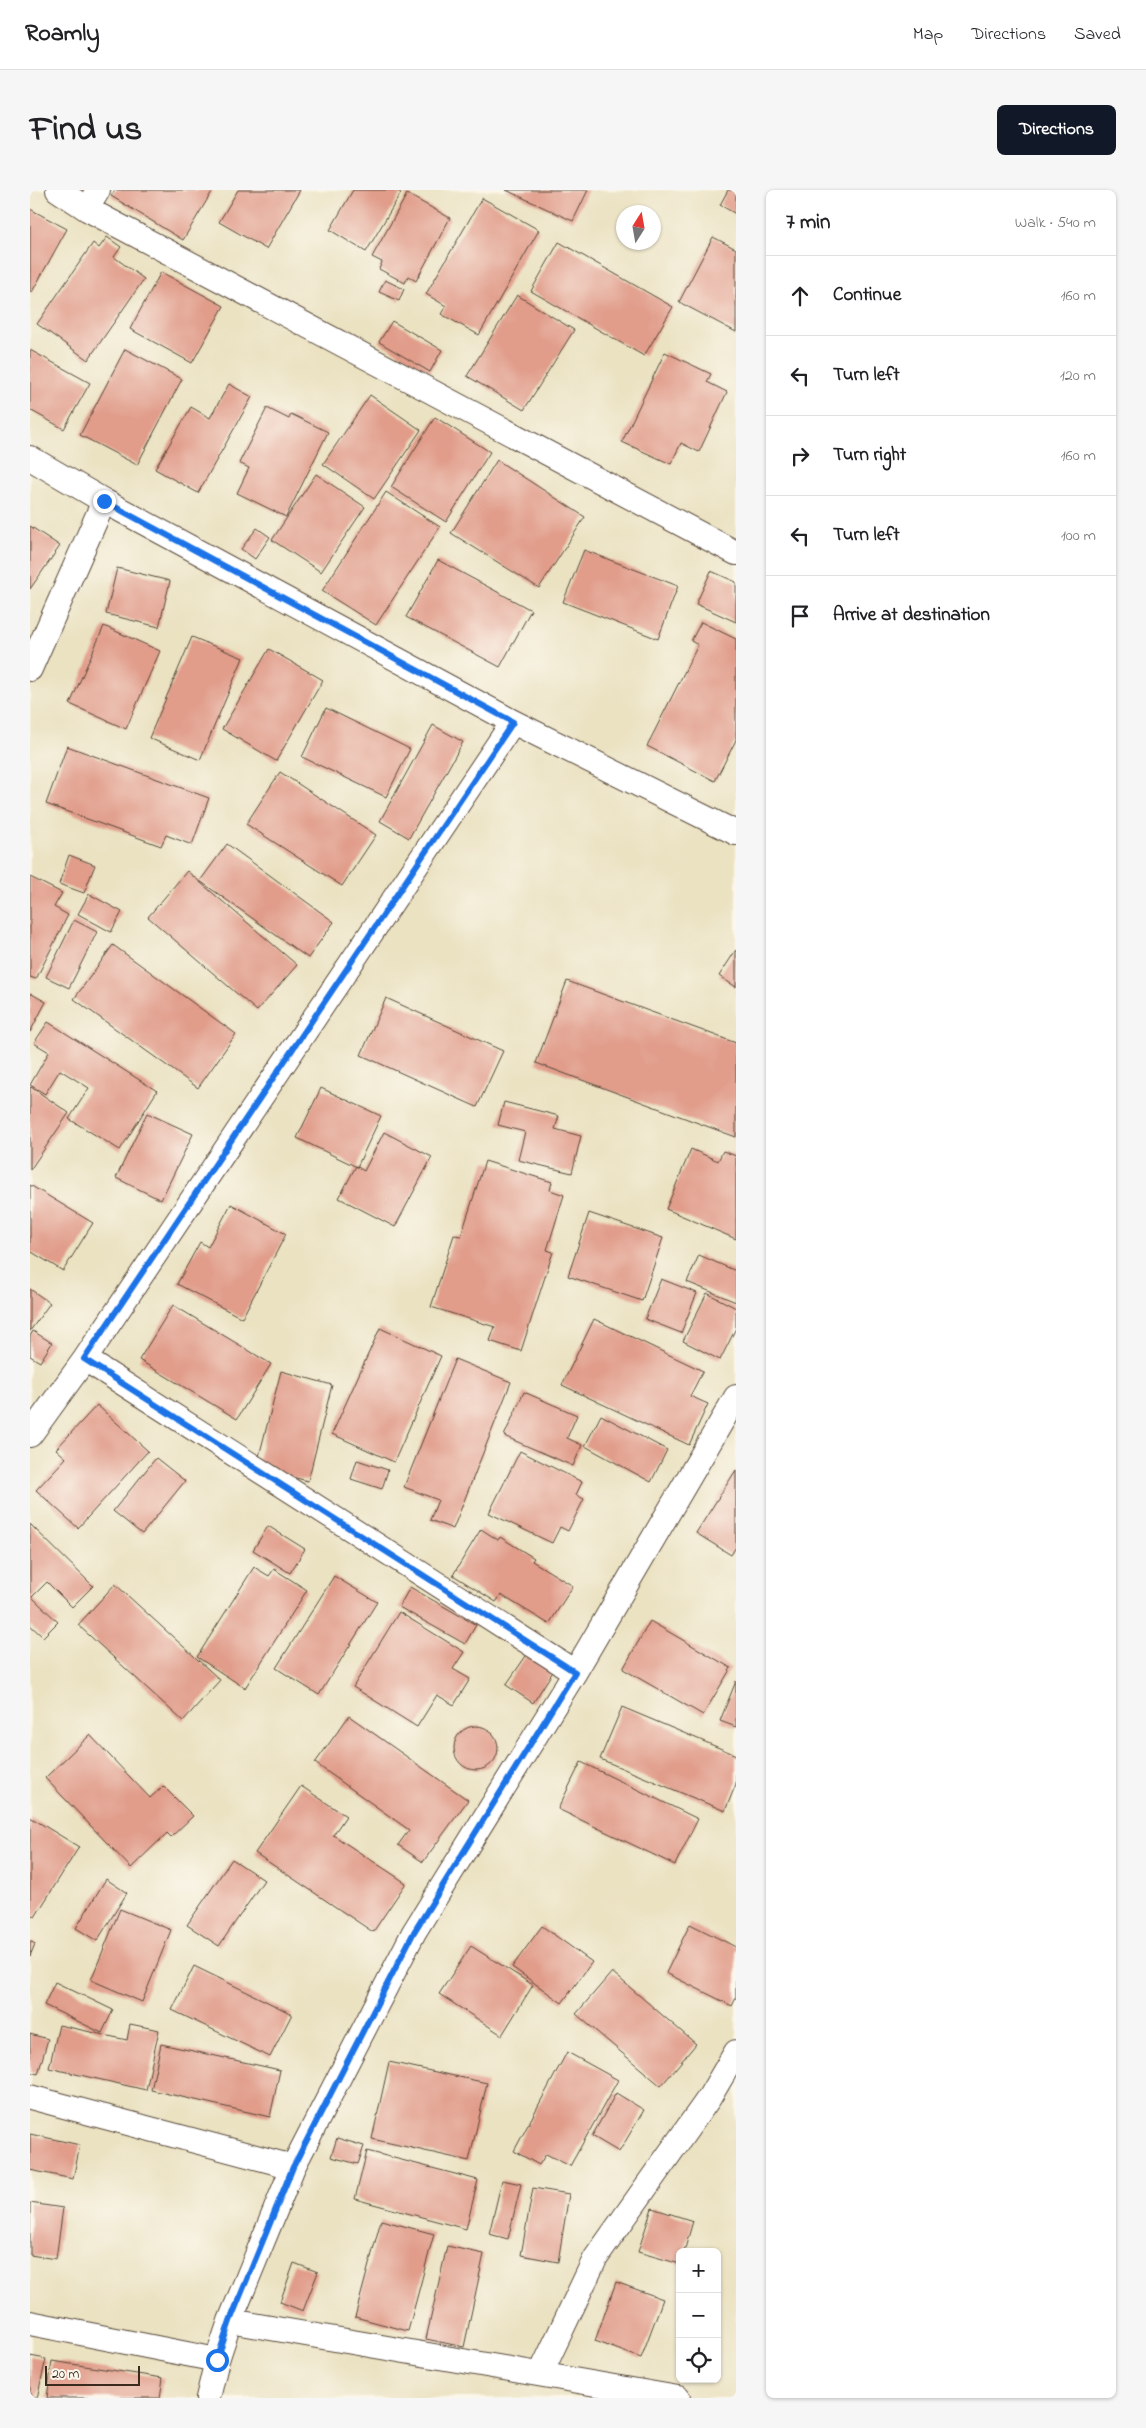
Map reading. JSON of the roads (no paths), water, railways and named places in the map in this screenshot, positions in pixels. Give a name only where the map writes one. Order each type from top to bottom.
[{"type":"street","points":[[58,190],[92,199],[736,553]]},
{"type":"street","points":[[30,458],[104,501],[513,722],[736,834]]},
{"type":"street","points":[[30,669],[104,501]]},
{"type":"street","points":[[30,1435],[84,1359],[513,722]]},
{"type":"street","points":[[84,1359],[575,1672]]},
{"type":"street","points":[[208,2398],[217,2360],[230,2321],[293,2167],[414,1932],[575,1672],[736,1397]]},
{"type":"street","points":[[541,2373],[595,2259],[709,2098],[736,2052]]},
{"type":"street","points":[[30,2097],[293,2167]]},
{"type":"street","points":[[230,2321],[678,2398]]},
{"type":"street","points":[[30,2323],[217,2360]]}]
